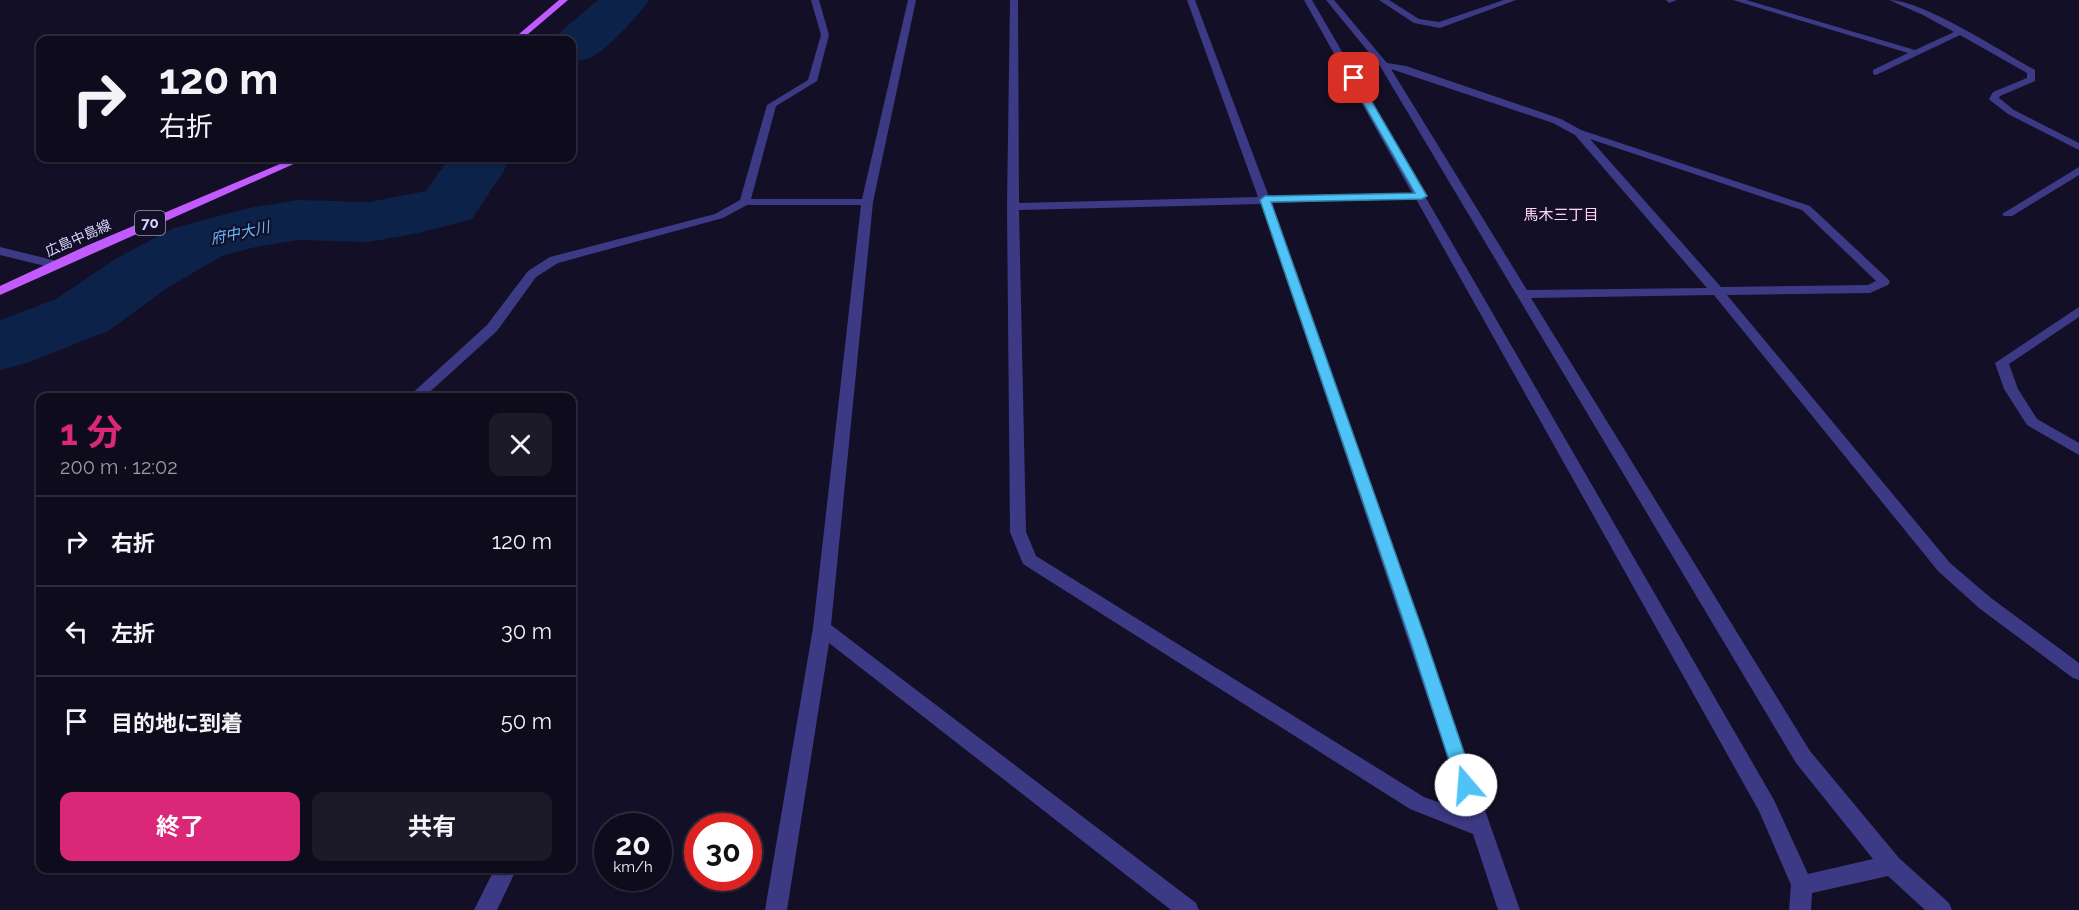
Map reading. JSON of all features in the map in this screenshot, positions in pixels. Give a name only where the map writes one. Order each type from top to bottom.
[{"type":"main road","points":[[521,36],[564,0]]},
{"type":"main road","name":"広島中島線","points":[[0,291],[293,162]]},
{"type":"street","points":[[745,202],[772,105],[812,81],[825,35],[815,0]]},
{"type":"street","points":[[776,910],[822,628],[867,202],[912,0]]},
{"type":"street","points":[[1014,0],[1013,207],[1018,532],[1029,560],[1418,803],[1480,826]]},
{"type":"street","points":[[1191,0],[1265,200],[1422,651],[1509,910]]},
{"type":"street","points":[[1308,0],[1422,196],[1767,806],[1802,885],[1800,910]]},
{"type":"street","points":[[1330,0],[1384,64],[1803,757],[1891,865],[1941,910]]},
{"type":"street","points":[[1383,0],[1417,21],[1440,25],[1512,0]]},
{"type":"street","points":[[1737,0],[1916,53]]},
{"type":"street","points":[[1893,0],[1926,13],[2032,72],[2032,79],[1996,94],[1994,99],[2011,112],[2079,147]]},
{"type":"street","points":[[1876,72],[1960,32]]},
{"type":"street","points":[[1384,64],[1403,68],[1546,117],[1579,133],[1806,208],[1884,282],[1870,289],[1525,294]]},
{"type":"street","points":[[1579,133],[1718,292],[1944,567],[1985,603],[2079,673]]},
{"type":"street","points":[[2008,214],[2079,171]]},
{"type":"street","points":[[1013,207],[1422,196]]},
{"type":"street","points":[[420,393],[492,328],[532,274],[554,260],[719,216],[745,202],[867,202]]},
{"type":"street","points":[[0,251],[57,265]]},
{"type":"street","points":[[2079,311],[2002,363],[2011,389],[2032,422],[2079,450]]},
{"type":"street","points":[[822,628],[1188,910]]},
{"type":"street","points":[[1802,885],[1891,865]]},
{"type":"street","points":[[485,910],[505,873]]},
{"type":"waterway","name":"府中大川","points":[[576,45],[626,0]]},
{"type":"waterway","name":"府中大川","points":[[0,347],[82,315],[142,273],[198,242],[249,228],[298,220],[369,222],[449,205],[477,162]]},
{"type":"district","name":"馬木三丁目","points":[[1561,215]]},
{"type":"route","points":[[1354,78],[1422,196],[1265,200],[1466,785]]}]
